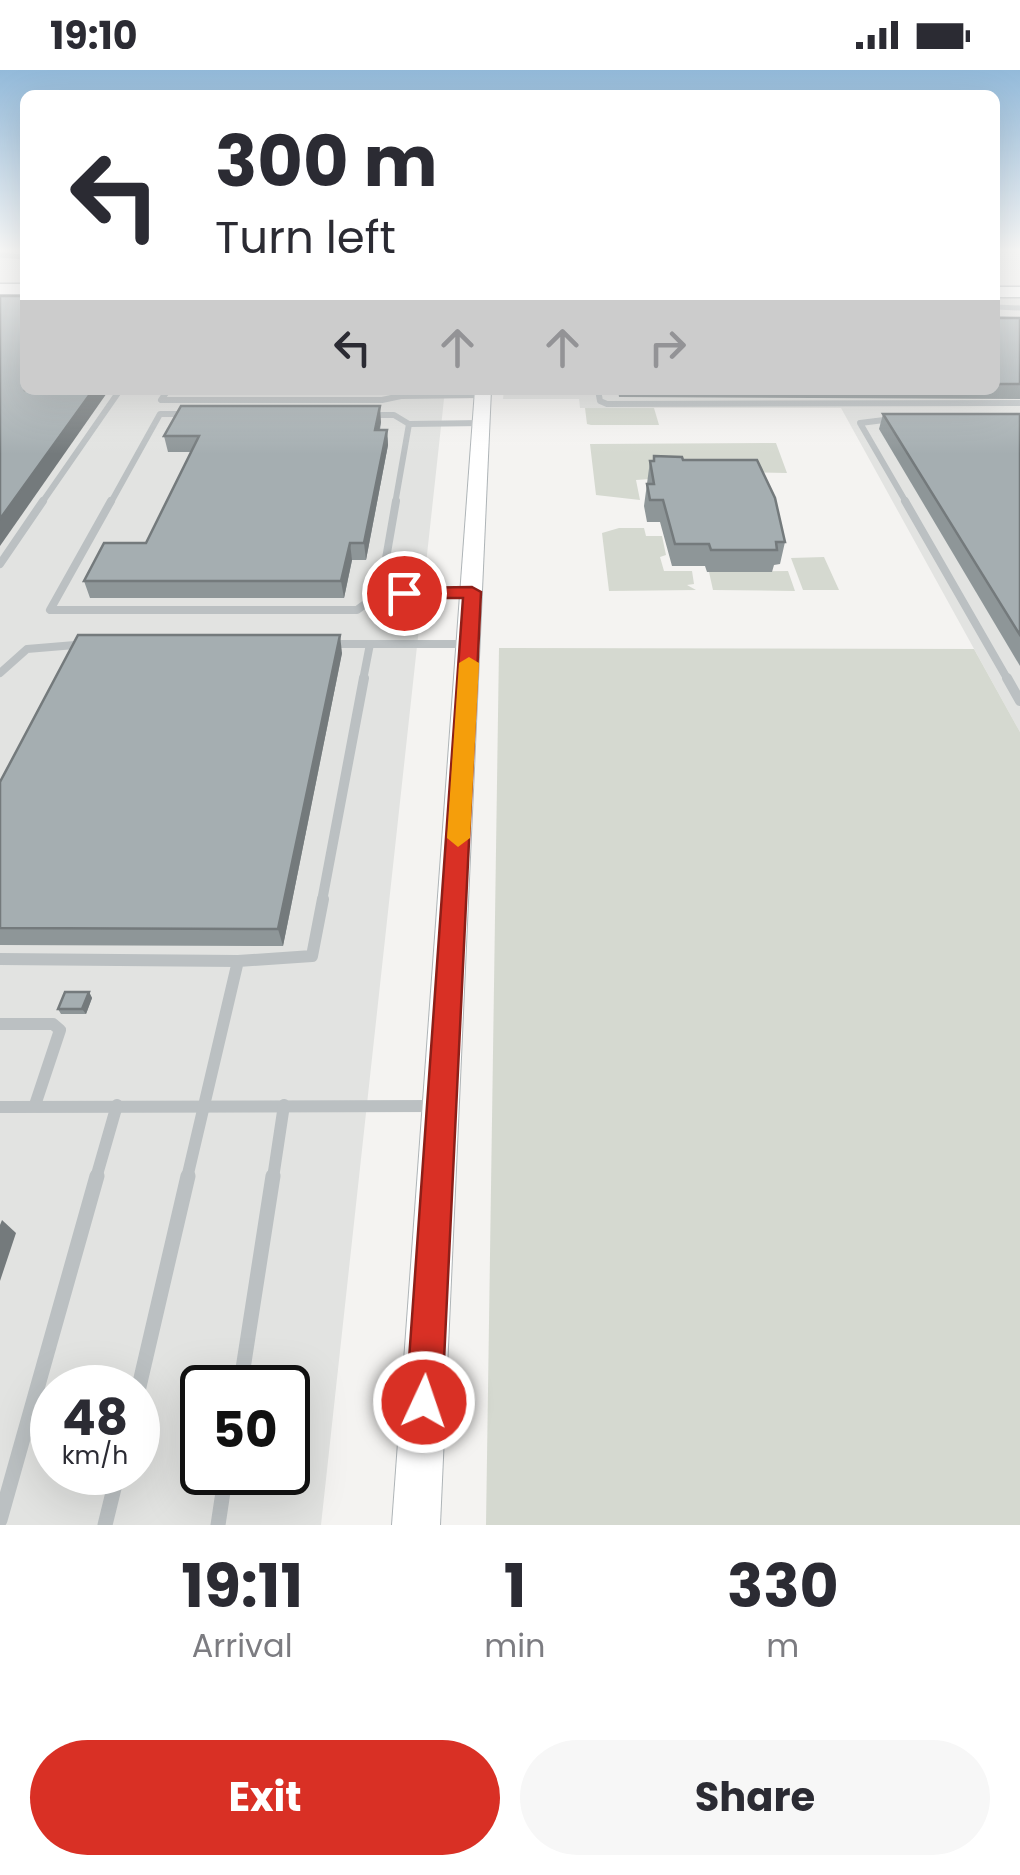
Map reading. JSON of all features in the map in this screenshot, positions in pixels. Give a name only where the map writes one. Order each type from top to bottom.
[{"type":"main road","points":[[416,1525],[483,395]]},
{"type":"lane","points":[[1000,318],[1020,320]]},
{"type":"lane","points":[[1005,318],[1016,329]]},
{"type":"lane","points":[[0,564],[117,395]]},
{"type":"lane","points":[[165,395],[162,400],[382,400],[454,395]]},
{"type":"lane","points":[[599,395],[600,401],[607,404],[1020,403]]},
{"type":"lane","points":[[206,414],[160,414],[50,610],[357,610],[380,593],[472,592]]},
{"type":"lane","points":[[356,415],[394,415],[409,424],[481,424]]},
{"type":"lane","points":[[895,419],[860,423],[1020,702]]},
{"type":"lane","points":[[380,593],[409,424]]},
{"type":"lane","points":[[0,673],[10,656],[36,644],[92,644]]},
{"type":"lane","points":[[318,644],[470,644]]},
{"type":"lane","points":[[0,959],[238,960],[312,956],[370,644]]},
{"type":"lane","points":[[144,1365],[238,960]]},
{"type":"lane","points":[[0,1024],[52,1024],[60,1030],[34,1106]]},
{"type":"lane","points":[[0,1520],[117,1105]]},
{"type":"lane","points":[[244,1365],[284,1106]]},
{"type":"lane","points":[[0,1107],[442,1106]]},
{"type":"lane","points":[[105,1525],[112,1495]]},
{"type":"lane","points":[[218,1525],[223,1495]]},
{"type":"shaded area","points":[[0,318],[6,318],[20,371],[20,395],[444,395],[321,1525],[0,1525]]},
{"type":"shaded area","points":[[1000,318],[1020,318],[1020,732],[841,408],[580,408],[579,399],[503,399],[503,395],[1000,395]]},
{"type":"shaded area","points":[[585,408],[654,408],[659,425],[591,425],[587,424]]},
{"type":"shaded area","points":[[776,443],[787,473],[649,470],[650,479],[636,480],[640,500],[596,495],[590,444]]},
{"type":"shaded area","points":[[644,528],[646,536],[662,536],[666,555],[660,557],[664,571],[692,571],[694,584],[687,585],[696,590],[609,591],[602,533]]},
{"type":"shaded area","points":[[824,557],[839,590],[803,590],[791,558]]},
{"type":"shaded area","points":[[788,571],[795,591],[713,590],[709,572]]},
{"type":"shaded area","points":[[499,648],[974,649],[1020,732],[1020,1525],[486,1525]]},
{"type":"building","points":[[0,318],[20,318],[20,395],[89,395],[0,519]]},
{"type":"building","points":[[1000,318],[1020,318],[1020,384],[1000,384]]},
{"type":"building","points":[[181,406],[380,406],[375,430],[387,430],[364,543],[350,543],[341,581],[84,581],[104,543],[146,543],[199,436],[164,436]]},
{"type":"building","points":[[883,414],[1020,414],[1020,635]]},
{"type":"building","points":[[654,456],[757,460],[775,498],[785,542],[776,542],[777,550],[711,550],[709,544],[675,544],[663,500],[650,500],[647,484],[654,484],[650,461],[654,461]]},
{"type":"building","points":[[78,635],[340,635],[278,929],[0,928],[0,782]]},
{"type":"building","points":[[65,992],[89,992],[82,1009],[58,1009]]},
{"type":"slow traffic","points":[[458,838],[469,663]]},
{"type":"route","points":[[404,593],[472,592],[424,1402]]}]
